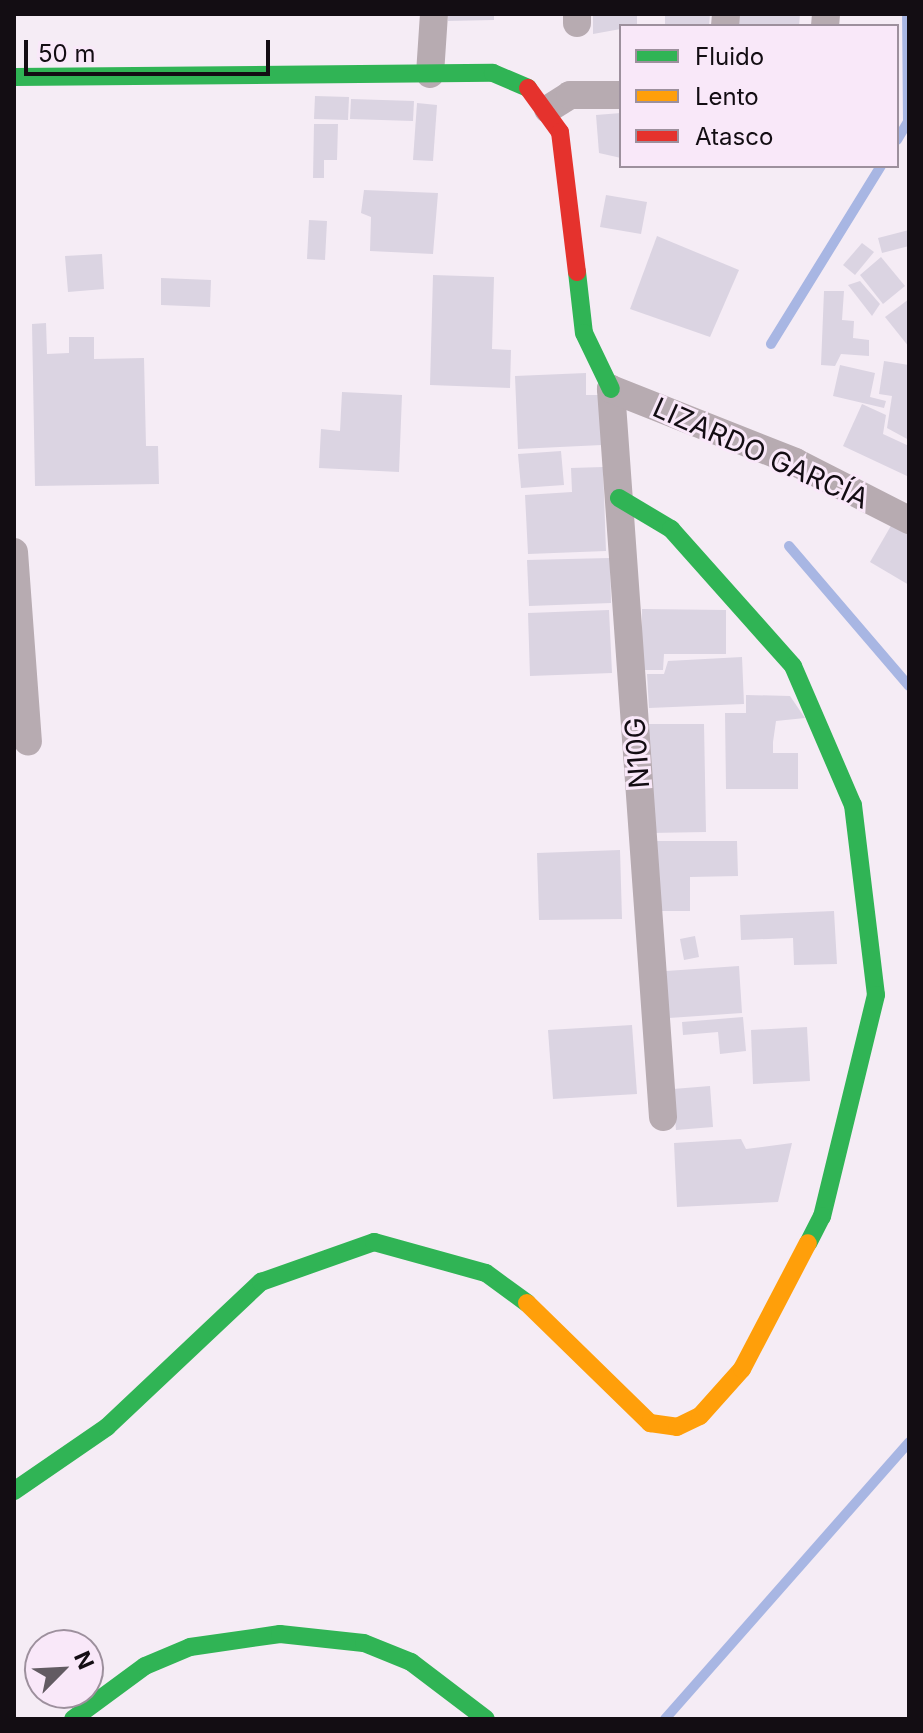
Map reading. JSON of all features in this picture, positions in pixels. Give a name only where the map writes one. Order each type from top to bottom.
[{"type":"street","points":[[430,74],[434,14]]},
{"type":"street","points":[[14,77],[493,73],[528,87],[548,109],[568,164],[584,333],[611,389]]},
{"type":"street","points":[[548,109],[570,95],[619,95]]},
{"type":"street","name":"N10G","points":[[611,389],[663,1117]]},
{"type":"street","name":"LIZARDO GARCÍA","points":[[611,389],[795,462],[909,520]]},
{"type":"street","points":[[14,1491],[107,1427],[261,1282],[374,1242],[486,1273],[548,1319],[650,1423],[677,1427],[700,1416],[742,1369],[822,1216],[876,995],[853,805],[793,666],[671,529],[619,498]]},
{"type":"street","points":[[14,552],[28,741]]},
{"type":"street","points":[[73,1719],[145,1666],[190,1647],[280,1634],[364,1643],[411,1662],[486,1719]]},
{"type":"building","points":[[448,14],[494,14],[494,20],[448,21]]},
{"type":"building","points":[[593,14],[637,14],[637,24],[619,24],[619,29],[593,34]]},
{"type":"building","points":[[665,14],[710,14],[709,24],[665,24]]},
{"type":"building","points":[[739,14],[800,14],[799,24],[739,24]]},
{"type":"building","points":[[315,96],[349,97],[348,120],[314,119]]},
{"type":"building","points":[[351,99],[414,101],[413,121],[350,119]]},
{"type":"building","points":[[417,103],[437,105],[433,161],[413,160]]},
{"type":"building","points":[[619,113],[619,158],[599,153],[596,115]]},
{"type":"building","points":[[314,124],[338,124],[337,160],[324,160],[324,178],[313,178]]},
{"type":"building","points":[[364,190],[438,193],[433,254],[370,251],[371,217],[361,213]]},
{"type":"building","points":[[606,195],[647,202],[641,234],[600,227]]},
{"type":"building","points":[[309,220],[327,221],[325,260],[307,259]]},
{"type":"building","points":[[909,230],[909,246],[882,253],[878,238]]},
{"type":"building","points":[[657,236],[739,270],[710,337],[630,309]]},
{"type":"building","points":[[862,243],[874,252],[855,275],[843,265]]},
{"type":"building","points":[[102,254],[104,289],[68,292],[65,256]]},
{"type":"building","points":[[881,257],[905,286],[883,304],[860,275]]},
{"type":"building","points":[[433,275],[494,277],[492,349],[511,350],[510,388],[430,385]]},
{"type":"building","points":[[161,278],[211,280],[210,307],[161,305]]},
{"type":"building","points":[[860,281],[880,304],[872,316],[848,285]]},
{"type":"building","points":[[824,291],[844,291],[842,320],[854,321],[853,338],[869,340],[869,356],[841,354],[835,366],[821,365]]},
{"type":"building","points":[[909,299],[909,347],[885,317]]},
{"type":"building","points":[[46,323],[47,354],[69,353],[69,337],[94,337],[94,359],[144,358],[146,446],[158,446],[159,484],[35,486],[32,324]]},
{"type":"building","points":[[884,361],[909,365],[909,440],[887,428],[892,396],[879,394]]},
{"type":"building","points":[[840,365],[875,373],[870,397],[886,401],[884,408],[833,396]]},
{"type":"building","points":[[586,373],[586,395],[600,395],[602,445],[518,449],[515,376]]},
{"type":"building","points":[[342,392],[402,395],[399,472],[319,468],[321,429],[340,431]]},
{"type":"building","points":[[862,404],[886,415],[883,434],[909,446],[907,476],[843,446]]},
{"type":"building","points":[[561,451],[564,485],[521,488],[518,454]]},
{"type":"building","points":[[603,467],[606,551],[528,554],[525,495],[572,492],[571,468]]},
{"type":"building","points":[[892,524],[909,534],[909,585],[870,562]]},
{"type":"building","points":[[610,558],[611,603],[529,606],[527,560]]},
{"type":"building","points":[[642,609],[726,610],[726,654],[664,654],[663,670],[642,670]]},
{"type":"building","points":[[609,610],[612,673],[530,676],[528,613]]},
{"type":"building","points":[[742,657],[744,704],[649,708],[647,674],[664,674],[668,661]]},
{"type":"building","points":[[746,695],[790,696],[805,718],[776,721],[773,742],[773,753],[798,753],[798,789],[726,789],[725,713],[746,713]]},
{"type":"building","points":[[648,724],[704,724],[706,832],[650,833]]},
{"type":"building","points":[[657,841],[737,841],[738,876],[690,877],[690,911],[658,911]]},
{"type":"building","points":[[620,850],[622,919],[539,920],[537,853]]},
{"type":"building","points":[[834,911],[837,964],[794,965],[793,938],[741,940],[740,915]]},
{"type":"building","points":[[695,936],[699,957],[684,960],[680,939]]},
{"type":"building","points":[[739,966],[742,1013],[669,1018],[666,971]]},
{"type":"building","points":[[743,1017],[746,1051],[720,1054],[718,1032],[683,1035],[682,1022]]},
{"type":"building","points":[[632,1025],[637,1094],[553,1099],[548,1030]]},
{"type":"building","points":[[807,1027],[810,1081],[753,1084],[751,1030]]},
{"type":"building","points":[[710,1086],[713,1127],[676,1130],[673,1089]]},
{"type":"building","points":[[741,1139],[746,1149],[792,1143],[778,1202],[677,1207],[674,1143]]},
{"type":"waterway","points":[[899,137],[908,122],[907,14]]},
{"type":"waterway","points":[[771,344],[880,168]]},
{"type":"waterway","points":[[789,546],[909,686]]},
{"type":"waterway","points":[[665,1719],[909,1442]]},
{"type":"traffic: fast","points":[[14,77],[493,73],[528,88]]},
{"type":"traffic: fast","points":[[577,272],[584,333],[611,389]]},
{"type":"traffic: fast","points":[[619,498],[671,529],[793,666],[853,805],[876,995],[822,1216],[808,1243]]},
{"type":"traffic: fast","points":[[14,1491],[107,1427],[261,1282],[374,1242],[486,1273],[527,1303]]},
{"type":"traffic: fast","points":[[73,1719],[145,1666],[190,1647],[280,1634],[364,1643],[411,1662],[486,1719]]},
{"type":"traffic: slow","points":[[527,1303],[650,1423],[677,1427],[700,1416],[742,1369],[808,1243]]},
{"type":"traffic: jam","points":[[528,88],[560,132],[577,272]]}]
